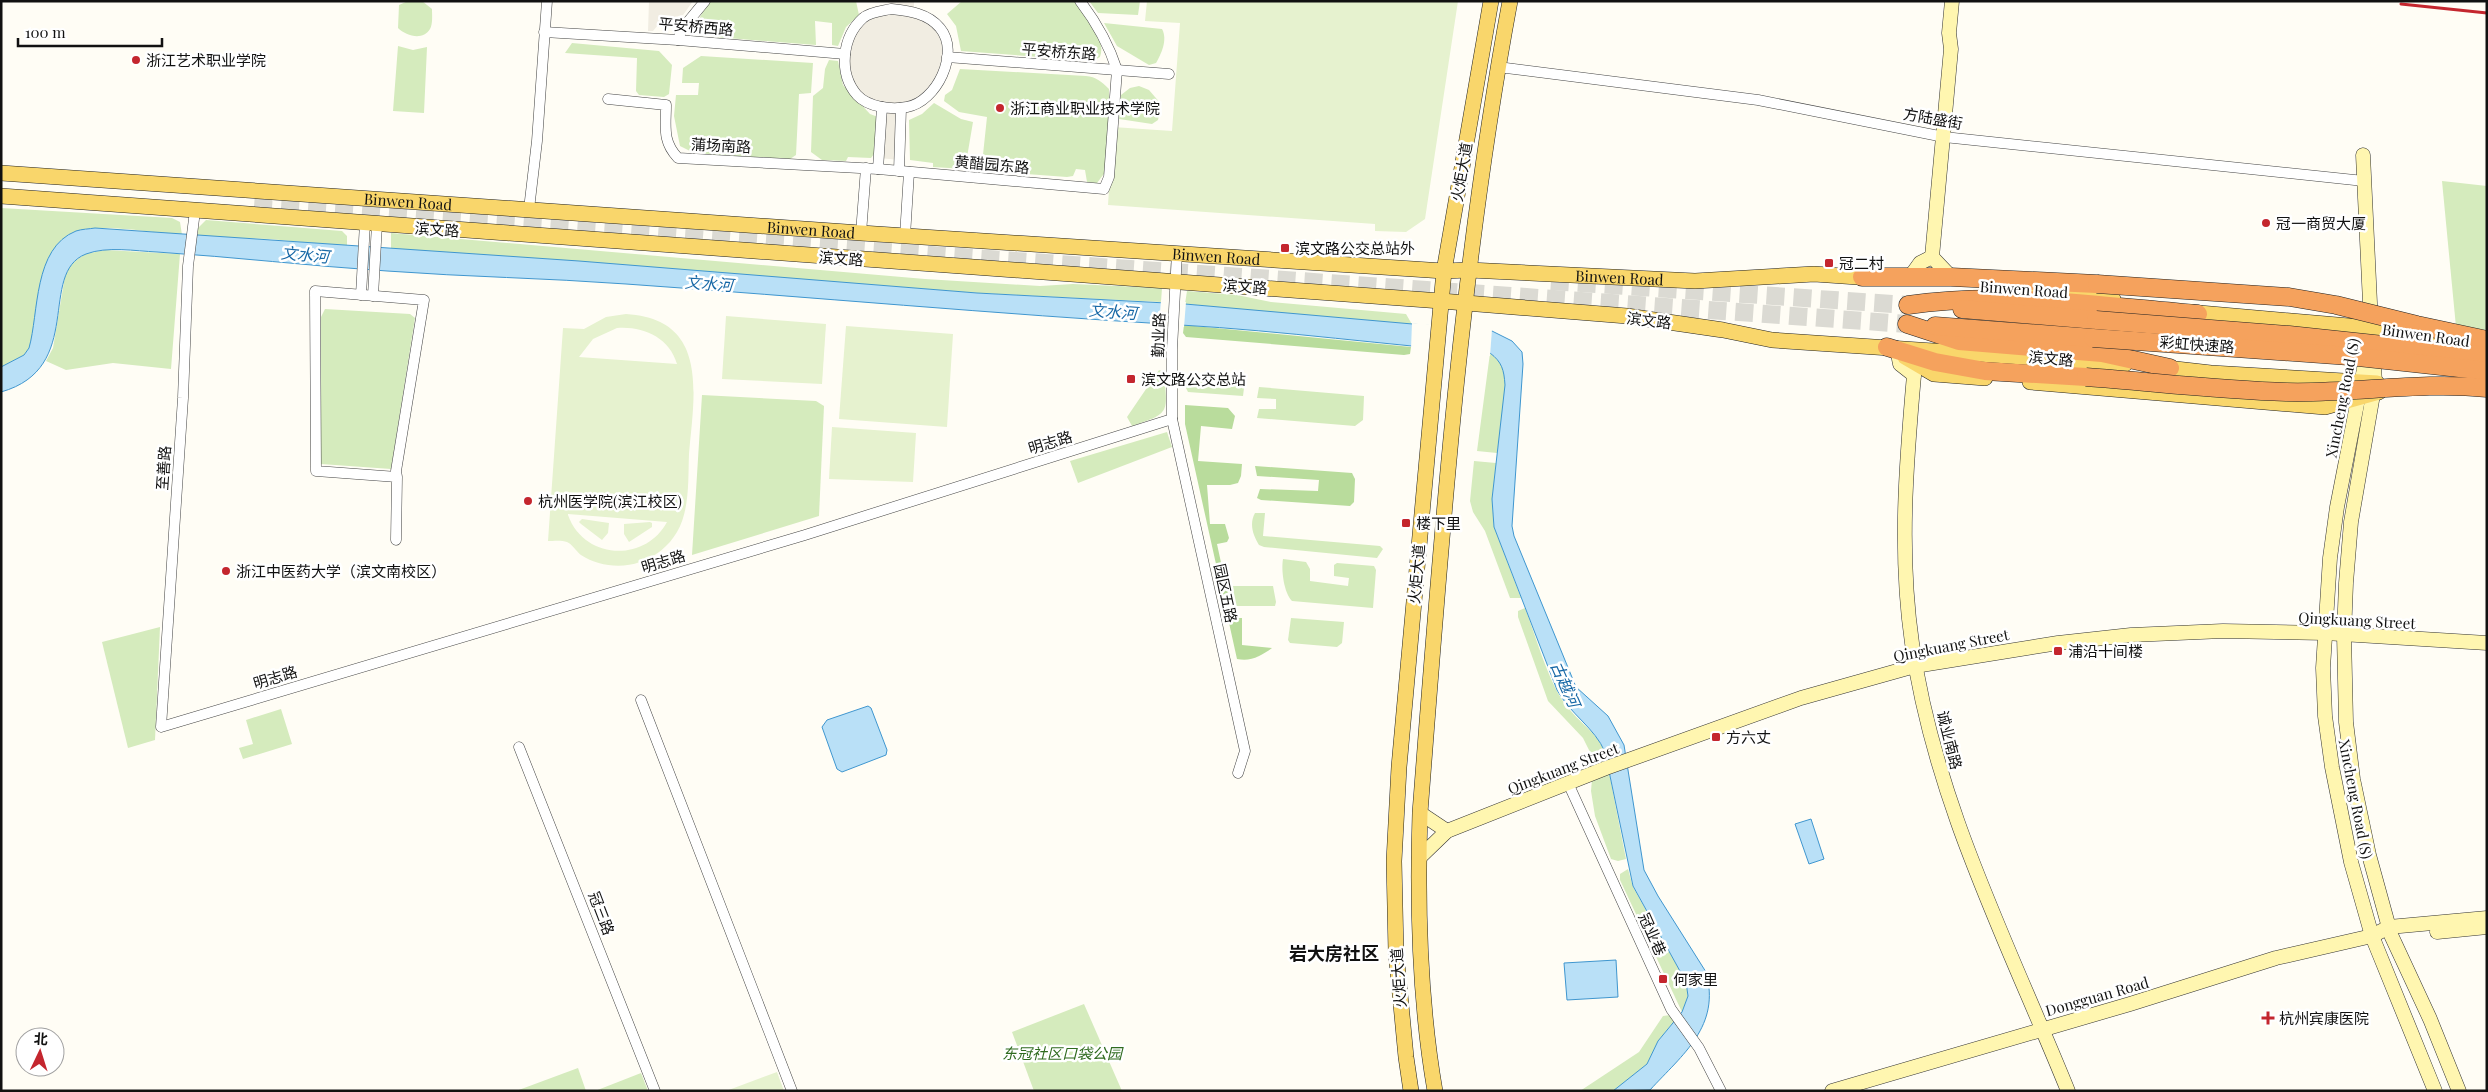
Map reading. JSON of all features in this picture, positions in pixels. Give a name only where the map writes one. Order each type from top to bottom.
[{"type":"highway","points":[[1862,278],[1951,278],[2097,284],[2289,297],[2336,304],[2417,325],[2487,340]]},
{"type":"highway","name":"彩虹快速路","points":[[2198,314],[1989,299],[1942,300],[1908,305],[2289,335],[2487,356]]},
{"type":"highway","name":"彩虹快速路","points":[[2170,368],[2102,353],[1959,341],[1907,324],[2349,356],[2487,371]]},
{"type":"highway","points":[[1893,350],[1936,362],[1985,371],[2086,376],[2286,392],[2337,392],[2390,388],[2487,388]]},
{"type":"main road","name":"火炬大道","points":[[1411,1091],[1398,981],[1394,907],[1394,861],[1403,724],[1444,271],[1491,1]]},
{"type":"main road","name":"火炬大道","points":[[1434,1091],[1421,978],[1420,813],[1462,322],[1498,67],[1510,1]]},
{"type":"main road","name":"Binwen Road","points":[[1,173],[905,236],[1444,271],[1470,270],[1695,282],[1814,274],[2075,292],[2198,314],[2372,328],[2487,344]]},
{"type":"main road","name":"滨文路","points":[[1,196],[193,218],[1175,288],[1442,301],[1464,305],[1627,316],[1723,330],[1772,340],[2170,368],[2367,389],[2399,385],[2487,395]]},
{"type":"main road","points":[[1893,350],[1934,374],[2325,407],[2367,389]]},
{"type":"main road","points":[[1403,724],[1418,720],[1427,727]]},
{"type":"street","points":[[529,209],[547,1]]},
{"type":"street","points":[[678,40],[682,29],[705,1]]},
{"type":"street","points":[[1080,1],[1093,19],[1112,54],[1117,70]]},
{"type":"street","points":[[1951,278],[1932,257],[1951,49],[1949,33],[1952,1]]},
{"type":"street","points":[[892,9],[914,12],[941,29],[945,40],[946,57],[942,74],[929,96],[917,105],[901,108],[882,107],[857,95],[847,72],[845,54],[848,39],[864,17],[878,11],[892,9]]},
{"type":"street","name":"平安桥西路","points":[[544,32],[678,40],[845,54]]},
{"type":"street","name":"平安桥东路","points":[[946,57],[1169,74]]},
{"type":"street","name":"方陆盛街","points":[[1498,67],[1758,100],[1944,137],[2364,181]]},
{"type":"street","name":"黄醋园东路","points":[[878,169],[1104,189],[1109,177],[1117,70]]},
{"type":"street","name":"蒲场南路","points":[[608,99],[666,105],[668,148],[678,158],[878,169]]},
{"type":"street","points":[[878,169],[882,107]]},
{"type":"street","points":[[901,108],[905,236]]},
{"type":"street","name":"Xincheng Road (S)","points":[[2363,154],[2372,328],[2352,522],[2344,635],[2346,722],[2352,779],[2369,855],[2390,931],[2430,1019],[2458,1091]]},
{"type":"street","points":[[862,233],[866,168]]},
{"type":"street","name":"至善路","points":[[162,727],[182,407],[188,266],[193,218]]},
{"type":"street","points":[[371,230],[373,296]]},
{"type":"street","points":[[362,291],[371,230]]},
{"type":"street","name":"勤业路","points":[[1172,419],[1173,332],[1177,253]]},
{"type":"street","points":[[1910,277],[1920,263],[1932,257]]},
{"type":"street","points":[[396,540],[397,477],[403,424],[424,300],[373,296],[362,291],[315,292],[316,471],[397,477]]},
{"type":"street","points":[[1893,350],[1900,364],[1914,375],[1929,371]]},
{"type":"street","name":"诚业南路","points":[[1914,375],[1904,487],[1906,586],[1916,666],[1933,745],[1949,797],[2004,941],[2043,1028],[2068,1091]]},
{"type":"street","name":"Xincheng Road (S)","points":[[2367,389],[2336,508],[2330,558],[2325,633],[2325,716],[2332,767],[2351,862],[2372,936],[2435,1091]]},
{"type":"street","name":"明志路","points":[[162,727],[795,538],[1172,419]]},
{"type":"street","name":"园区五路","points":[[1172,419],[1245,751],[1238,773]]},
{"type":"street","name":"Qingkuang Street","points":[[1419,858],[1447,830],[1606,768],[1801,698],[1916,666],[2058,643],[2131,635],[2222,631],[2325,633],[2487,643]]},
{"type":"street","points":[[640,700],[792,1091]]},
{"type":"street","name":"冠三路","points":[[519,747],[655,1091]]},
{"type":"street","name":"冠业巷","points":[[1568,783],[1666,999],[1699,1048],[1721,1091]]},
{"type":"street","points":[[1420,813],[1447,830]]},
{"type":"street","name":"Dongguan Road","points":[[1832,1091],[2130,1004],[2276,958],[2390,931],[2487,918]]},
{"type":"street","name":"Dongguan Road","points":[[2390,931],[2487,928]]},
{"type":"green space","points":[[408,1],[422,1],[432,9],[431,27],[427,33],[414,36],[398,28],[399,5]]},
{"type":"green space","points":[[709,1],[856,1],[859,15],[846,27],[838,46],[832,45],[832,23],[815,21],[816,45],[715,37],[700,29],[699,19]]},
{"type":"green space","points":[[962,1],[1075,1],[1098,35],[1101,50],[1100,57],[1093,61],[961,51],[956,26],[947,14]]},
{"type":"green space","points":[[1089,1],[1140,1],[1138,15],[1098,13]]},
{"type":"green space","points":[[1147,1],[1458,1],[1425,219],[1406,232],[1375,231],[1375,224],[1108,205],[1113,127],[1172,131],[1180,23],[1145,21]]},
{"type":"green space","points":[[1104,23],[1162,29],[1164,42],[1156,63],[1149,65],[1117,46]]},
{"type":"green space","points":[[572,43],[659,51],[672,65],[669,94],[664,97],[639,95],[636,91],[637,58],[565,53]]},
{"type":"green space","points":[[398,46],[413,50],[427,47],[424,113],[393,111]]},
{"type":"green space","points":[[701,56],[813,63],[811,93],[799,94],[796,155],[790,159],[706,154],[702,150],[701,140],[695,140],[694,153],[680,146],[674,116],[676,95],[698,95],[699,83],[682,83],[683,68]]},
{"type":"green space","points":[[829,60],[838,61],[843,85],[870,114],[878,117],[874,154],[871,158],[848,157],[846,161],[822,160],[811,152],[813,96],[823,88],[825,69]]},
{"type":"green space","points":[[960,69],[1096,78],[1109,89],[1106,171],[1097,183],[1087,182],[1085,170],[1076,169],[1073,176],[1067,177],[986,171],[982,164],[987,117],[959,112],[944,101],[945,95],[952,90]]},
{"type":"green space","points":[[1139,86],[1149,90],[1161,104],[1158,120],[1152,124],[1119,119],[1121,95],[1130,88]]},
{"type":"green space","points":[[934,103],[961,119],[973,122],[965,169],[933,167],[933,163],[910,160],[909,120],[922,114]]},
{"type":"green space","points":[[2442,181],[2487,186],[2487,330],[2456,327]]},
{"type":"green space","points":[[1,208],[172,218],[180,222],[182,235],[99,228],[77,231],[70,234],[53,251],[29,349],[24,355],[1,367]]},
{"type":"green space","points":[[206,220],[342,231],[347,236],[347,246],[269,239],[198,237],[198,228]]},
{"type":"green space","points":[[391,233],[925,279],[1040,286],[1073,284],[1162,288],[1161,302],[977,293],[391,249]]},
{"type":"green space","points":[[105,250],[180,254],[171,369],[113,363],[66,370],[46,361],[53,348],[65,276],[71,264],[85,254]]},
{"type":"green space","points":[[1187,291],[1237,295],[1271,302],[1406,314],[1413,326],[1185,304]]},
{"type":"green space","points":[[325,309],[410,314],[415,318],[391,469],[321,464],[321,317]]},
{"type":"green space","points":[[626,314],[653,319],[672,330],[684,345],[691,364],[693,385],[688,494],[681,523],[670,542],[656,554],[646,560],[633,564],[617,566],[602,564],[588,559],[567,542],[548,541],[563,328],[584,329],[606,317]],"holes":[[[617,328],[636,329],[654,335],[668,347],[677,364],[579,357],[593,339]],[[568,514],[667,522],[657,535],[644,545],[630,550],[615,551],[601,548],[587,541],[576,530]]]},
{"type":"green space","points":[[726,316],[826,324],[822,384],[722,379]]},
{"type":"green space","points":[[1184,325],[1411,347],[1410,354],[1404,355],[1186,337],[1183,333]]},
{"type":"green space","points":[[846,326],[953,334],[947,427],[839,419]]},
{"type":"green space","points":[[1490,353],[1503,367],[1505,375],[1504,409],[1497,453],[1477,451]]},
{"type":"green space","points":[[1159,370],[1164,372],[1166,403],[1164,409],[1154,418],[1132,426],[1127,417]]},
{"type":"green space","points":[[1187,375],[1245,380],[1243,396],[1188,392],[1186,388]]},
{"type":"green space","points":[[1259,387],[1364,396],[1363,420],[1355,426],[1257,418],[1259,409],[1276,409],[1276,399],[1257,398]]},
{"type":"green space","points":[[702,395],[816,401],[824,406],[819,516],[692,555]]},
{"type":"green space","points":[[1185,405],[1228,408],[1235,416],[1232,429],[1201,426],[1198,461],[1242,464],[1238,483],[1207,485],[1210,524],[1225,524],[1229,538],[1227,542],[1217,544],[1233,618],[1242,618],[1242,645],[1272,648],[1260,656],[1251,659],[1237,659],[1185,424]]},
{"type":"green space","points":[[832,427],[916,433],[913,482],[829,479]]},
{"type":"green space","points":[[1167,432],[1172,447],[1078,483],[1070,461]]},
{"type":"green space","points":[[1474,461],[1496,463],[1492,499],[1494,527],[1521,598],[1510,598],[1485,531],[1473,512],[1470,501]]},
{"type":"green space","points":[[1255,466],[1352,473],[1355,479],[1354,502],[1350,506],[1261,500],[1257,498],[1260,489],[1318,491],[1319,480],[1257,476]]},
{"type":"green space","points":[[1255,513],[1265,513],[1263,536],[1380,546],[1383,549],[1377,558],[1264,547],[1259,545],[1254,533],[1252,521]]},
{"type":"green space","points":[[582,519],[609,523],[608,533],[602,540],[579,522]]},
{"type":"green space","points":[[650,522],[652,527],[629,542],[624,534],[624,524]]},
{"type":"green space","points":[[1283,559],[1306,562],[1310,569],[1310,581],[1348,586],[1349,578],[1334,576],[1334,565],[1337,563],[1374,566],[1376,570],[1373,608],[1292,601],[1287,593],[1284,581]]},
{"type":"green space","points":[[1226,586],[1273,586],[1275,606],[1230,606]]},
{"type":"green space","points":[[1525,608],[1548,672],[1560,695],[1571,711],[1593,733],[1605,752],[1626,859],[1618,861],[1611,859],[1595,816],[1591,791],[1593,767],[1590,752],[1583,738],[1548,701],[1518,617],[1518,611]]},
{"type":"green space","points":[[1291,618],[1344,622],[1342,643],[1337,647],[1290,643],[1288,640]]},
{"type":"green space","points":[[160,627],[155,740],[128,748],[102,642]]},
{"type":"green space","points":[[281,709],[292,744],[243,759],[239,748],[253,744],[246,720]]},
{"type":"green space","points":[[1628,869],[1633,887],[1686,982],[1688,996],[1682,1012],[1620,880],[1620,874]]},
{"type":"green space","name":"东冠社区口袋公园","points":[[1084,1004],[1122,1091],[1034,1091],[1012,1032]]},
{"type":"green space","points":[[1670,1015],[1675,1020],[1658,1041],[1647,1064],[1613,1091],[1580,1091],[1639,1052],[1663,1016]]},
{"type":"green space","points":[[578,1068],[586,1091],[516,1091]]},
{"type":"green space","points":[[777,1072],[784,1091],[726,1091]]},
{"type":"green space","points":[[641,1073],[648,1091],[595,1091]]},
{"type":"shaded area","points":[[649,1],[693,1],[683,15],[662,20],[653,31],[648,31]]},
{"type":"shaded area","points":[[888,1],[914,1],[914,12],[931,21],[947,51],[936,87],[905,107],[900,160],[879,158],[882,107],[873,104],[851,84],[848,39],[864,17],[887,10]]},
{"type":"water","points":[[95,228],[579,261],[977,293],[1185,304],[1492,331],[1512,341],[1522,352],[1523,364],[1512,526],[1514,536],[1576,687],[1608,716],[1624,745],[1644,870],[1658,896],[1706,972],[1709,991],[1708,1008],[1704,1024],[1686,1051],[1650,1090],[1613,1091],[1647,1064],[1658,1041],[1682,1012],[1688,996],[1686,982],[1633,886],[1605,752],[1601,743],[1562,699],[1557,690],[1494,527],[1492,499],[1505,385],[1502,367],[1490,353],[1220,328],[626,284],[447,275],[186,254],[103,250],[86,254],[72,264],[64,280],[52,343],[43,363],[27,380],[1,392],[1,367],[24,355],[29,348],[40,283],[52,252],[62,239],[76,231]]},
{"type":"water","points":[[868,706],[871,708],[887,750],[886,755],[842,772],[837,769],[822,727],[827,720]]},
{"type":"water","points":[[1811,819],[1824,859],[1809,864],[1795,824]]},
{"type":"water","points":[[1616,960],[1618,997],[1567,1000],[1564,963]]},
{"type":"pier","points":[[1161,300],[1186,302],[1184,327],[1159,326]]},
{"type":"pier","points":[[1412,323],[1492,329],[1490,356],[1411,349]]},
{"type":"tunnel","points":[[254,207],[1907,324]]},
{"type":"tunnel","points":[[1551,281],[1908,305]]},
{"type":"railway","points":[[2401,4],[2487,13]]},
{"type":"place","name":"浙江艺术职业学院","points":[[136,60]]},
{"type":"place","name":"浙江商业职业技术学院","points":[[1000,108]]},
{"type":"place","name":"冠一商贸大厦","points":[[2266,223]]},
{"type":"place","name":"滨文路公交总站外","points":[[1285,248]]},
{"type":"place","name":"冠二村","points":[[1829,263]]},
{"type":"place","name":"滨文路公交总站","points":[[1131,379]]},
{"type":"place","name":"杭州医学院(滨江校区)","points":[[528,501]]},
{"type":"place","name":"楼下里","points":[[1406,523]]},
{"type":"place","name":"浙江中医药大学（滨文南校区）","points":[[226,571]]},
{"type":"place","name":"浦沿十间楼","points":[[2058,651]]},
{"type":"place","name":"方六丈","points":[[1716,737]]},
{"type":"place","name":"何家里","points":[[1663,979]]},
{"type":"place","name":"杭州宾康医院","points":[[2268,1018]]},
{"type":"district","name":"岩大房社区","points":[[1334,953]]},
{"type":"water label","name":"文水河","points":[[305,254]]},
{"type":"water label","name":"文水河","points":[[709,283]]},
{"type":"water label","name":"文水河","points":[[1113,311]]},
{"type":"water label","name":"古越河","points":[[1566,684]]}]
